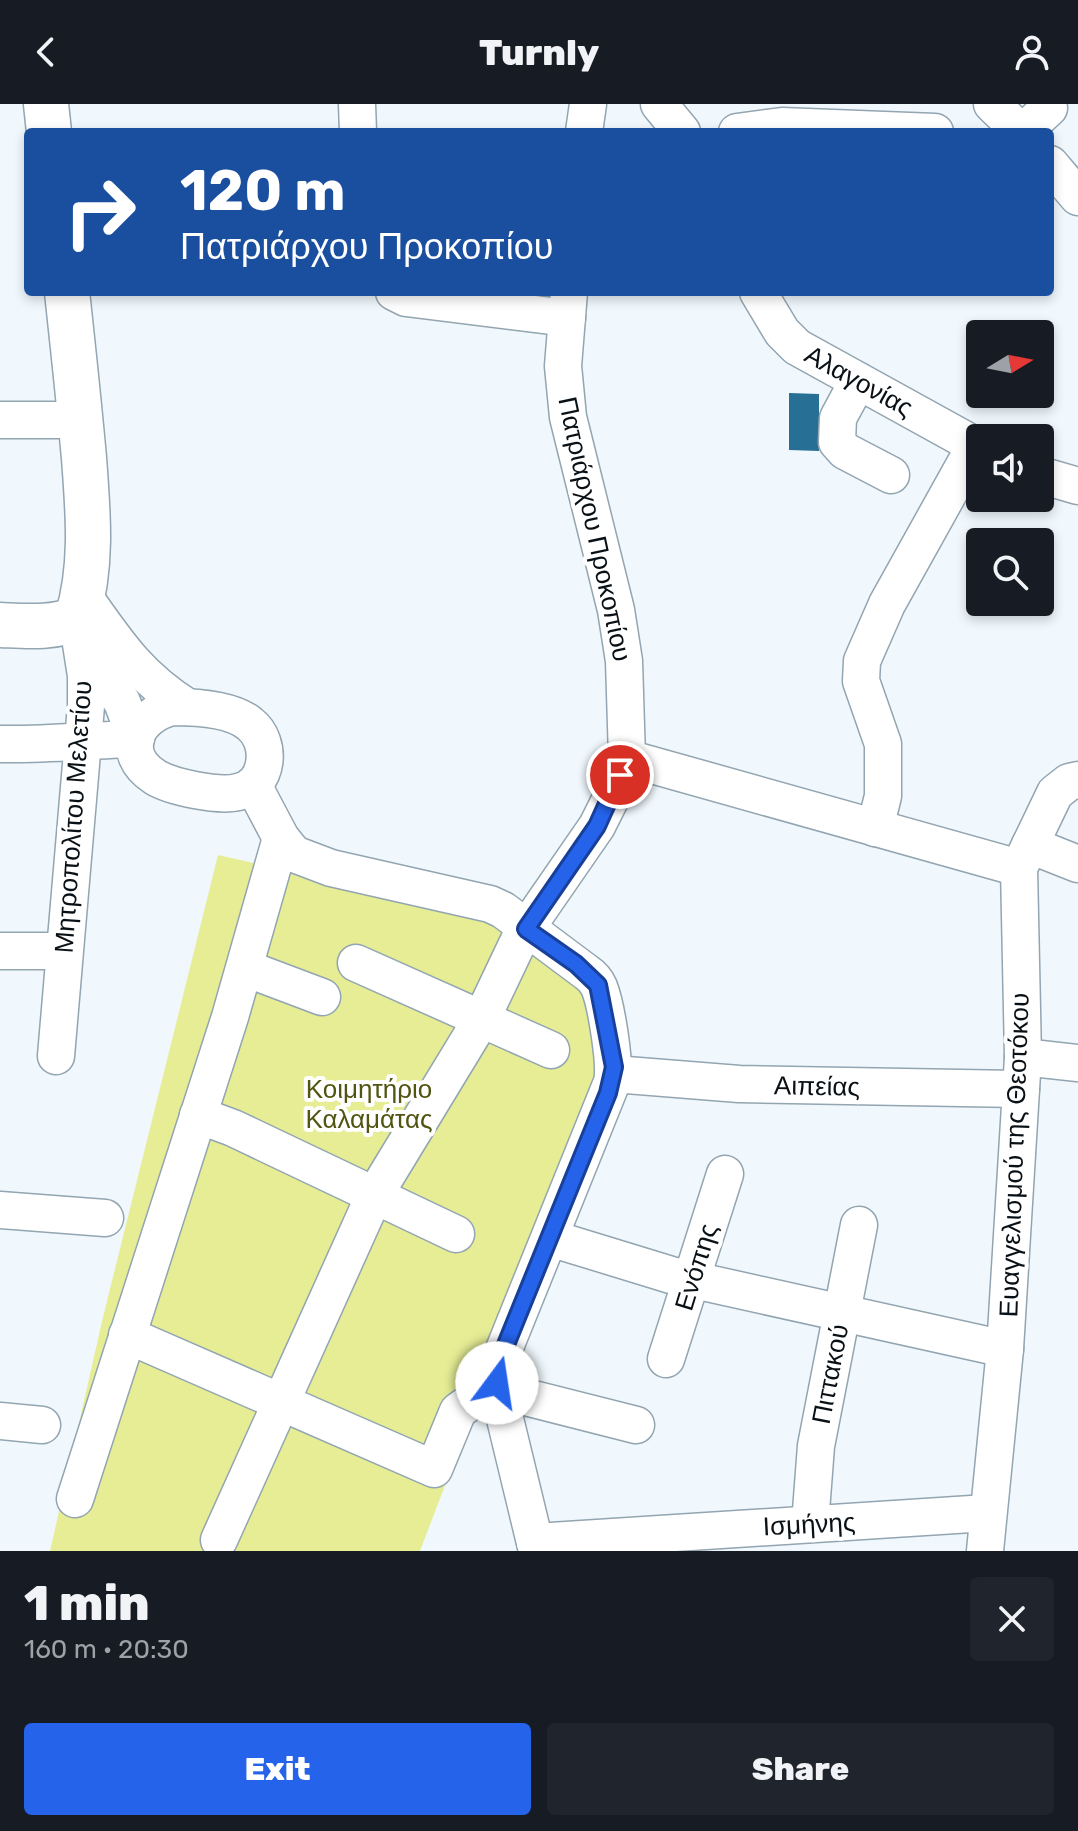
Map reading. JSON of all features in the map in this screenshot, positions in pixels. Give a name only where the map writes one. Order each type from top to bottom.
[{"type":"main road","points":[[46,104],[49,128]]},
{"type":"main road","name":"Μητροπολίτου Μελετίου","points":[[67,296],[81,420],[88,527],[79,616]]},
{"type":"main road","points":[[0,625],[49,625],[79,616]]},
{"type":"street","points":[[357,104],[358,128]]},
{"type":"street","points":[[585,128],[588,104]]},
{"type":"street","points":[[659,104],[679,128]]},
{"type":"street","points":[[1005,123],[1049,108],[1045,104]]},
{"type":"street","points":[[767,128],[833,128]]},
{"type":"street","points":[[1054,169],[1078,197]]},
{"type":"street","points":[[402,296],[568,305]]},
{"type":"street","name":"Αλαγονίας","points":[[760,296],[782,332],[797,347],[966,440]]},
{"type":"street","name":"Πατριάρχου Προκοπίου","points":[[219,1540],[374,1196],[481,1020],[526,929],[597,826],[627,758],[624,661],[616,610],[568,417],[563,366],[568,305]]},
{"type":"street","points":[[858,381],[838,418],[837,442],[845,451],[891,475]]},
{"type":"street","points":[[0,420],[81,420]]},
{"type":"street","points":[[875,828],[883,796],[883,744],[861,681],[862,661],[887,604],[966,468]]},
{"type":"street","points":[[1054,479],[1078,486]]},
{"type":"street","points":[[79,616],[158,688],[187,707]]},
{"type":"street","points":[[79,616],[122,702],[136,739]]},
{"type":"street","name":"Μητροπολίτου Μελετίου","points":[[56,1056],[83,740],[86,676],[79,616]]},
{"type":"street","points":[[187,707],[238,716],[252,725],[262,738],[265,757],[262,773],[253,785],[231,794],[167,783],[143,766],[136,752],[140,726],[148,716],[159,710],[187,707]]},
{"type":"street","points":[[0,744],[48,745],[83,740],[136,739]]},
{"type":"street","points":[[627,758],[875,828],[1078,864]]},
{"type":"street","name":"Ευαγγελισμού της Θεοτόκου","points":[[985,1551],[1005,1349],[1022,1073],[1024,856],[1055,793],[1069,782],[1078,780]]},
{"type":"street","points":[[253,785],[281,838],[294,854],[331,868],[490,904],[503,910],[576,964],[598,985],[614,1074],[503,1352],[498,1386],[536,1546]]},
{"type":"street","points":[[75,1499],[245,968],[281,838]]},
{"type":"street","points":[[0,951],[63,951]]},
{"type":"street","points":[[356,963],[551,1050]]},
{"type":"street","points":[[245,968],[322,997]]},
{"type":"street","name":"Αιπείας","points":[[614,1074],[739,1084],[1022,1073],[1078,1063]]},
{"type":"street","points":[[198,1115],[233,1128],[456,1234]]},
{"type":"street","name":"Ενόπης","points":[[666,1359],[725,1174]]},
{"type":"street","points":[[0,1210],[105,1218]]},
{"type":"street","name":"Πιττακού","points":[[810,1524],[816,1446],[859,1225]]},
{"type":"street","points":[[550,1238],[655,1271],[1005,1349]]},
{"type":"street","points":[[127,1335],[434,1469],[458,1411],[498,1386],[636,1425]]},
{"type":"street","points":[[0,1421],[42,1425]]},
{"type":"street","name":"Ισμήνης","points":[[536,1546],[987,1513]]},
{"type":"green space","name":"Κοιμητήριο Καλαμάτας","points":[[218,855],[489,915],[587,991],[598,1085],[420,1551],[50,1551],[103,1317]]},
{"type":"building","points":[[789,393],[819,394],[819,451],[789,450]]},
{"type":"route","points":[[497,1383],[503,1352],[614,1074],[600,990],[594,978],[526,929],[597,826],[620,775]]}]
